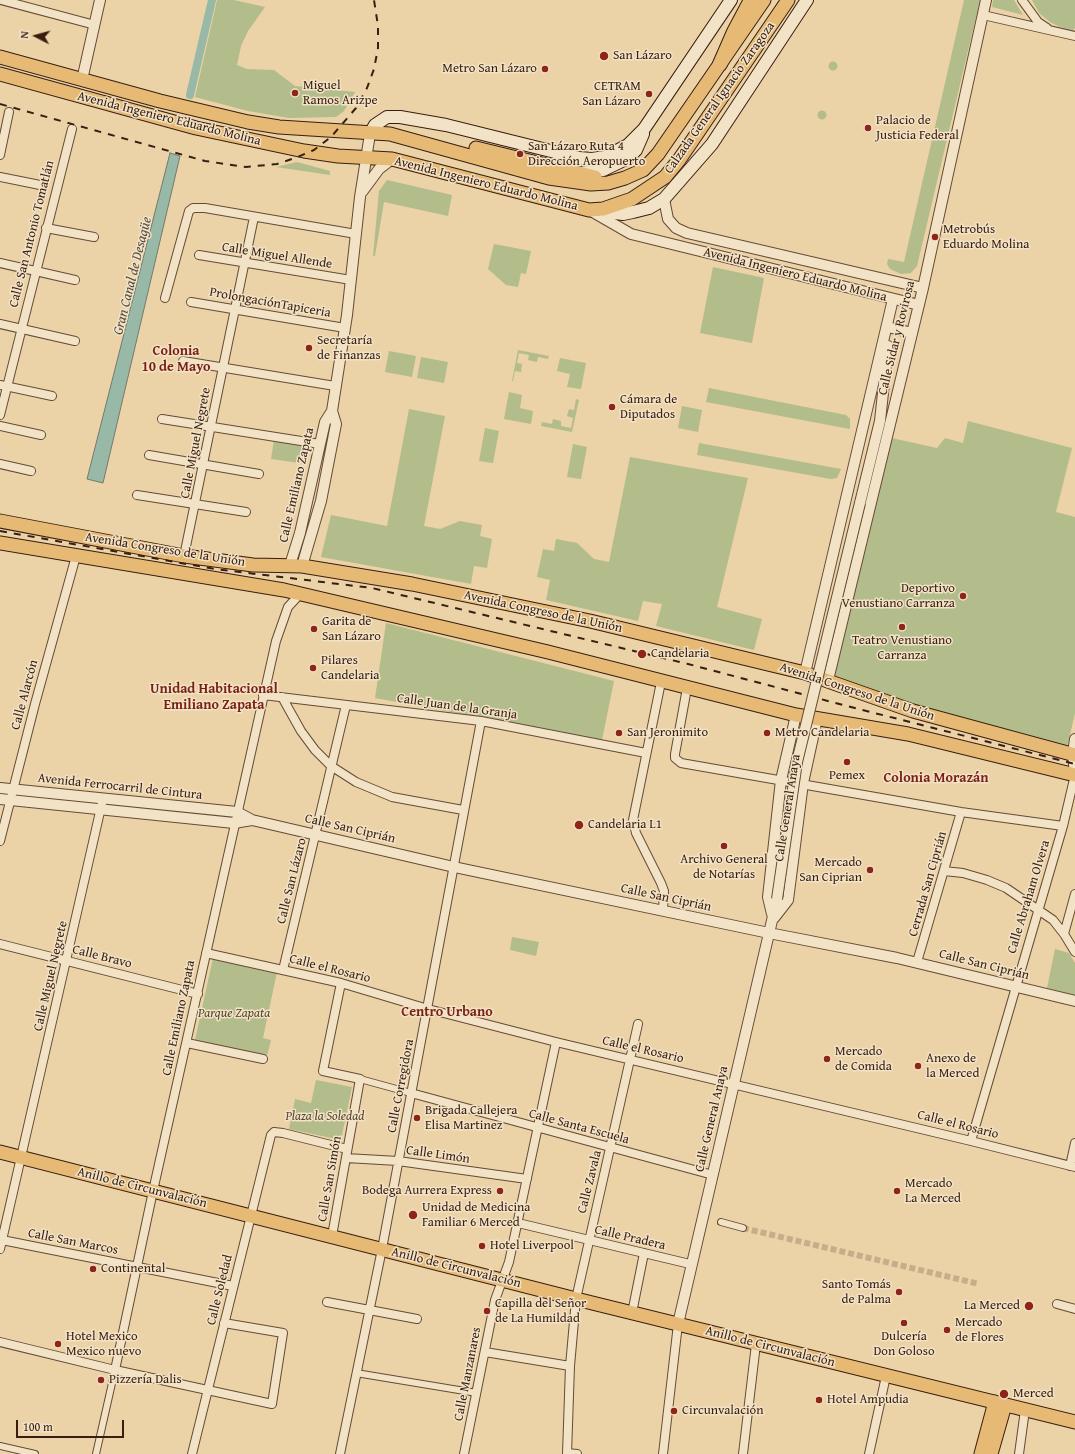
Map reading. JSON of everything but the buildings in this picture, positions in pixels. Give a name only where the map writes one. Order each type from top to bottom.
[{"type":"highway","points":[[720,64],[734,32],[751,0]]},
{"type":"main road","points":[[370,134],[375,125],[387,117],[400,117],[446,125],[559,154],[592,159],[605,157],[618,152],[644,130],[731,0]]},
{"type":"main road","name":"Calzada General Ignacio Zaragoza","points":[[658,154],[764,0]]},
{"type":"main road","name":"Calzada General Ignacio Zaragoza","points":[[589,210],[603,208],[632,199],[648,190],[664,177],[679,160],[788,0]]},
{"type":"main road","name":"Calzada General Ignacio Zaragoza","points":[[589,210],[610,213],[633,212],[649,208],[664,199],[712,144],[807,0]]},
{"type":"main road","name":"Avenida Ingeniero Eduardo Molina","points":[[0,57],[201,111],[280,127],[370,134],[390,134],[568,182],[591,184],[608,183],[625,178],[643,170],[658,154]]},
{"type":"main road","name":"Avenida Ingeniero Eduardo Molina","points":[[0,74],[196,128],[304,151],[365,158],[392,159],[589,210]]},
{"type":"main road","points":[[576,174],[603,170],[628,158],[640,143],[644,130]]},
{"type":"main road","points":[[390,134],[425,136],[576,174],[595,177],[625,178]]},
{"type":"main road","name":"Avenida Congreso de la Unión","points":[[0,521],[184,556],[253,565],[296,566],[412,584],[540,610],[805,673],[913,711],[1074,754]]},
{"type":"main road","name":"Avenida Congreso de la Unión","points":[[0,543],[300,594],[548,652],[661,682],[796,715],[908,734],[1075,775]]},
{"type":"main road","name":"Anillo de Circunvalación","points":[[0,1152],[576,1299],[1075,1422]]},
{"type":"main road","points":[[981,1454],[1000,1404]]},
{"type":"main road","points":[[991,1454],[1000,1404]]},
{"type":"street","points":[[1,0],[94,25]]},
{"type":"street","points":[[82,80],[100,0]]},
{"type":"street","name":"Calle Sidar y Rovirosa","points":[[828,680],[923,288],[986,0]]},
{"type":"street","points":[[1022,0],[1038,22],[1051,31]]},
{"type":"street","points":[[983,15],[1075,36]]},
{"type":"street","points":[[0,155],[9,112]]},
{"type":"street","name":"Calle San Antonio Tomatlán","points":[[0,415],[4,385],[21,329],[72,129]]},
{"type":"street","name":"Calle Emiliano Zapata","points":[[296,566],[319,512],[336,424],[332,411],[345,328],[365,158],[370,134]]},
{"type":"street","name":"Calle Emiliano Zapata","points":[[360,197],[371,178],[392,159]]},
{"type":"street","points":[[0,177],[40,185]]},
{"type":"street","name":"Avenida Ingeniero Eduardo Molina","points":[[664,199],[668,219],[676,228],[687,233],[923,288]]},
{"type":"street","points":[[165,298],[189,211],[193,208],[205,208],[356,234]]},
{"type":"street","name":"Avenida Ingeniero Eduardo Molina","points":[[589,210],[631,234],[919,305]]},
{"type":"street","name":"Calle Miguel Negrete","points":[[184,556],[205,465],[223,368],[246,264],[254,217]]},
{"type":"street","points":[[46,228],[94,237]]},
{"type":"street","name":"Calle Miguel Allende","points":[[199,256],[351,280]]},
{"type":"street","points":[[0,263],[75,280]]},
{"type":"street","name":"Calle Sidar y Rovirosa","points":[[805,673],[887,331],[893,299]]},
{"type":"street","name":"ProlongaciónTapiceria","points":[[191,302],[345,328]]},
{"type":"street","points":[[0,324],[75,341]]},
{"type":"street","points":[[880,421],[888,354],[887,331],[912,333]]},
{"type":"street","points":[[880,421],[905,360]]},
{"type":"street","points":[[183,361],[335,386]]},
{"type":"street","points":[[4,385],[52,396]]},
{"type":"street","name":"Calle Emiliano Zapata","points":[[296,566],[300,533],[325,422],[332,411]]},
{"type":"street","points":[[162,419],[320,444]]},
{"type":"street","name":"Calle General Anaya","points":[[678,1324],[690,1264],[713,1175],[733,1084],[773,920],[797,762],[880,421]]},
{"type":"street","points":[[0,426],[41,435]]},
{"type":"street","points":[[149,455],[259,474]]},
{"type":"street","points":[[0,464],[31,471]]},
{"type":"street","points":[[136,495],[246,512]]},
{"type":"street","name":"Calle Alarcón","points":[[0,841],[5,800],[12,789],[76,556]]},
{"type":"street","name":"Calle Emiliano Zapata","points":[[96,1454],[263,695],[276,641],[288,607],[300,594]]},
{"type":"street","points":[[661,682],[633,820],[636,833],[664,891],[663,911]]},
{"type":"street","points":[[687,688],[674,754],[677,761],[961,812],[1063,826]]},
{"type":"street","name":"Calle Juan de la Granja","points":[[263,695],[481,721],[646,753]]},
{"type":"street","points":[[282,698],[301,731],[315,750],[331,766],[367,788],[392,798],[463,810]]},
{"type":"street","name":"Calle San Lázaro","points":[[283,970],[346,705]]},
{"type":"street","name":"Calle General Anaya","points":[[773,920],[768,897],[781,780],[796,715]]},
{"type":"street","name":"Calle General Anaya","points":[[773,920],[788,900],[803,783],[817,719]]},
{"type":"street","name":"Calle Corregidora","points":[[340,1454],[382,1250],[428,1009],[463,810],[481,721]]},
{"type":"street","points":[[1075,740],[1075,775]]},
{"type":"street","name":"Calle Abraham Olvera","points":[[972,1141],[1015,986],[1063,826],[1075,775]]},
{"type":"street","name":"Avenida Ferrocarril de Cintura","points":[[0,788],[237,812]]},
{"type":"street","name":"Calle Miguel Negrete","points":[[0,1249],[103,799]]},
{"type":"street","name":"Avenida Ferrocarril de Cintura","points":[[5,800],[234,823]]},
{"type":"street","name":"Calle San Ciprián","points":[[237,812],[252,820],[454,867],[769,933],[917,962],[1075,1001]]},
{"type":"street","name":"Cerrada San Ciprián","points":[[917,962],[961,812]]},
{"type":"street","name":"Calle San Ciprián","points":[[234,823],[252,820]]},
{"type":"street","points":[[944,871],[963,873],[987,880],[1006,888],[1053,920],[1075,952]]},
{"type":"street","points":[[1064,934],[1075,894]]},
{"type":"street","name":"Calle Bravo","points":[[0,944],[198,994]]},
{"type":"street","name":"Calle el Rosario","points":[[206,953],[341,983],[428,1009],[556,1042],[972,1141],[1072,1167]]},
{"type":"street","name":"Calle Santa Escuela","points":[[341,983],[323,1071],[360,1079],[713,1175]]},
{"type":"street","name":"Calle Zavala","points":[[567,1454],[570,1366],[576,1299],[588,1240],[638,1024]]},
{"type":"street","name":"Calle Manzanares","points":[[465,1454],[495,1300],[509,1262],[556,1042]]},
{"type":"street","points":[[187,1043],[263,1059]]},
{"type":"street","name":"Calle San Simón","points":[[332,1236],[360,1079]]},
{"type":"street","name":"Calle Soledad","points":[[192,1454],[250,1216],[272,1133],[283,1133],[347,1149]]},
{"type":"street","points":[[1072,1167],[1075,1143]]},
{"type":"street","name":"Calle Limón","points":[[346,1158],[398,1161],[527,1178]]},
{"type":"street","points":[[721,1222],[743,1228]]},
{"type":"street","name":"Calle Pradera","points":[[518,1223],[690,1264]]},
{"type":"street","name":"Calle San Marcos","points":[[2,1240],[136,1268],[233,1286]]},
{"type":"street","points":[[632,1313],[644,1253]]},
{"type":"street","points":[[327,1302],[417,1319]]},
{"type":"street","points":[[1057,1304],[1075,1309]]},
{"type":"street","points":[[0,1342],[207,1391],[272,1404],[283,1333],[224,1323]]},
{"type":"street","points":[[663,1454],[678,1324]]},
{"type":"street","points":[[743,1454],[756,1344]]},
{"type":"street","points":[[485,1352],[570,1366]]},
{"type":"street","points":[[356,1373],[477,1393]]},
{"type":"street","points":[[869,1454],[886,1376]]},
{"type":"street","points":[[1019,1454],[1025,1410]]},
{"type":"street","points":[[0,1446],[35,1454]]},
{"type":"street","points":[[567,1454],[577,1454]]},
{"type":"green space","points":[[217,0],[234,0],[265,7],[248,31],[241,46],[237,65],[247,69],[274,70],[295,86],[355,92],[344,111],[336,117],[289,118],[248,111],[195,97]]},
{"type":"green space","points":[[964,0],[980,0],[917,266],[911,273],[901,274],[890,269],[887,264],[888,259],[904,262]]},
{"type":"green space","points":[[993,0],[1014,0],[1023,15],[992,7]]},
{"type":"green space","points":[[1032,0],[1075,0],[1075,28],[1073,30],[1060,27],[1050,22],[1039,13]]},
{"type":"green space","points":[[833,61],[838,66],[833,71],[828,66]]},
{"type":"green space","points":[[822,110],[827,115],[822,120],[817,115]]},
{"type":"green space","points":[[297,162],[330,171],[330,175],[276,167]]},
{"type":"green space","points":[[387,180],[452,195],[448,216],[384,202],[375,256],[373,256],[379,191]]},
{"type":"green space","points":[[494,244],[531,251],[526,274],[521,273],[518,287],[506,285],[488,269]]},
{"type":"green space","points":[[713,267],[764,278],[752,343],[700,333]]},
{"type":"green space","points":[[518,350],[549,356],[548,359],[538,357],[537,362],[528,360],[529,355],[519,353],[517,363],[522,364],[521,372],[515,371],[512,381]]},
{"type":"green space","points":[[389,351],[416,356],[412,377],[385,372]]},
{"type":"green space","points":[[421,357],[448,362],[444,383],[417,378]]},
{"type":"green space","points":[[560,358],[586,363],[581,389],[567,387],[570,374],[557,371]]},
{"type":"green space","points":[[709,388],[846,415],[850,419],[850,429],[706,402]]},
{"type":"green space","points":[[509,392],[522,395],[520,408],[533,411],[531,424],[504,419]]},
{"type":"green space","points":[[576,399],[579,400],[572,432],[541,426],[542,422],[552,424],[553,419],[561,421],[561,426],[571,428],[573,418],[567,416],[569,409],[574,410]]},
{"type":"green space","points":[[682,406],[702,410],[698,432],[678,428]]},
{"type":"green space","points":[[409,409],[445,416],[424,526],[440,529],[460,521],[482,525],[480,536],[492,539],[487,568],[474,566],[471,584],[321,557],[331,515],[387,526]]},
{"type":"green space","name":"Deportivo Venustiano Carranza","points":[[968,421],[1072,448],[1056,512],[1075,517],[1075,713],[1067,748],[934,716],[833,676],[887,437],[937,448],[945,438],[963,443]]},
{"type":"green space","points":[[485,428],[499,431],[493,463],[479,461]]},
{"type":"green space","points":[[274,440],[310,445],[306,464],[271,459]]},
{"type":"green space","points":[[699,443],[841,469],[837,478],[831,479],[697,455]]},
{"type":"green space","points":[[573,444],[587,447],[581,479],[567,477]]},
{"type":"green space","points":[[630,457],[748,478],[717,607],[762,619],[754,650],[656,626],[662,604],[643,601],[638,621],[546,600],[550,580],[537,577],[543,549],[554,551],[556,539],[577,543],[594,559],[609,562]]},
{"type":"green space","points":[[386,623],[614,681],[602,740],[375,698]]},
{"type":"green space","points":[[512,937],[539,942],[536,956],[510,950]]},
{"type":"green space","points":[[1055,949],[1069,953],[1075,963],[1075,996],[1047,988]]},
{"type":"green space","name":"Parque Zapata","points":[[213,958],[277,972],[263,1038],[271,1040],[267,1056],[195,1040]]},
{"type":"green space","name":"Plaza la Soledad","points":[[316,1080],[352,1087],[341,1140],[289,1129],[295,1099],[311,1103]]},
{"type":"shaded area","points":[[170,153],[180,156],[103,483],[87,479]]},
{"type":"waterway","name":"Gran Canal de Desagüe","points":[[190,95],[212,0]]},
{"type":"tunnel","points":[[743,1228],[979,1284]]},
{"type":"railway","points":[[0,104],[205,161],[246,167],[277,164],[314,150],[331,137],[356,108],[367,88],[374,69],[378,48],[378,26],[374,0]]},
{"type":"railway","points":[[0,531],[215,569],[372,588],[688,664],[1075,764]]},
{"type":"place","name":"San Lázaro","points":[[604,56]]},
{"type":"place","name":"Metro San Lázaro","points":[[545,69]]},
{"type":"place","name":"Miguel Ramos Arizpe","points":[[295,93]]},
{"type":"place","name":"CETRAM San Lázaro","points":[[649,94]]},
{"type":"place","name":"Palacio de Justicia Federal","points":[[868,128]]},
{"type":"place","name":"San Lázaro Ruta 4 Dirección Aeropuerto","points":[[520,154]]},
{"type":"place","name":"Metrobús Eduardo Molina","points":[[935,237]]},
{"type":"place","name":"Secretaría de Finanzas","points":[[309,348]]},
{"type":"place","name":"Cámara de Diputados","points":[[612,407]]},
{"type":"place","name":"Deportivo Venustiano Carranza","points":[[963,596]]},
{"type":"place","name":"Teatro Venustiano Carranza","points":[[902,627]]},
{"type":"place","name":"Garita de San Lázaro","points":[[314,629]]},
{"type":"place","name":"Candelaria","points":[[642,654]]},
{"type":"place","name":"Pilares Candelaria","points":[[313,668]]},
{"type":"place","name":"San Jeronimito","points":[[619,733]]},
{"type":"place","name":"Metro Candelaria","points":[[767,733]]},
{"type":"place","name":"Pemex","points":[[847,762]]},
{"type":"place","name":"Candelaria L1","points":[[579,825]]},
{"type":"place","name":"Archivo General de Notarías","points":[[724,846]]},
{"type":"place","name":"Mercado San Ciprian","points":[[870,870]]},
{"type":"place","name":"Mercado de Comida","points":[[827,1059]]},
{"type":"place","name":"Anexo de la Merced","points":[[918,1066]]},
{"type":"place","name":"Brigada Callejera Elisa Martinez","points":[[417,1118]]},
{"type":"place","name":"Bodega Aurrera Express","points":[[500,1191]]},
{"type":"place","name":"Mercado La Merced","points":[[897,1191]]},
{"type":"place","name":"Unidad de Medicina Familiar 6 Merced","points":[[413,1215]]},
{"type":"place","name":"Hotel Liverpool","points":[[482,1246]]},
{"type":"place","name":"Continental","points":[[93,1269]]},
{"type":"place","name":"Santo Tomás de Palma","points":[[899,1292]]},
{"type":"place","name":"La Merced","points":[[1029,1306]]},
{"type":"place","name":"Capilla del Señor de La Humildad","points":[[487,1311]]},
{"type":"place","name":"Dulcería Don Goloso","points":[[904,1323]]},
{"type":"place","name":"Mercado de Flores","points":[[947,1330]]},
{"type":"place","name":"Hotel Mexico Mexico nuevo","points":[[58,1344]]},
{"type":"place","name":"Pizzería Dalis","points":[[101,1380]]},
{"type":"place","name":"Merced","points":[[1004,1394]]},
{"type":"place","name":"Hotel Ampudia","points":[[819,1400]]},
{"type":"place","name":"Circunvalación","points":[[674,1411]]},
{"type":"district","name":"Colonia 10 de Mayo","points":[[176,360]]},
{"type":"district","name":"Unidad Habitacional Emiliano Zapata","points":[[214,698]]},
{"type":"district","name":"Colonia Morazán","points":[[936,778]]},
{"type":"district","name":"Centro Urbano","points":[[447,1012]]}]
